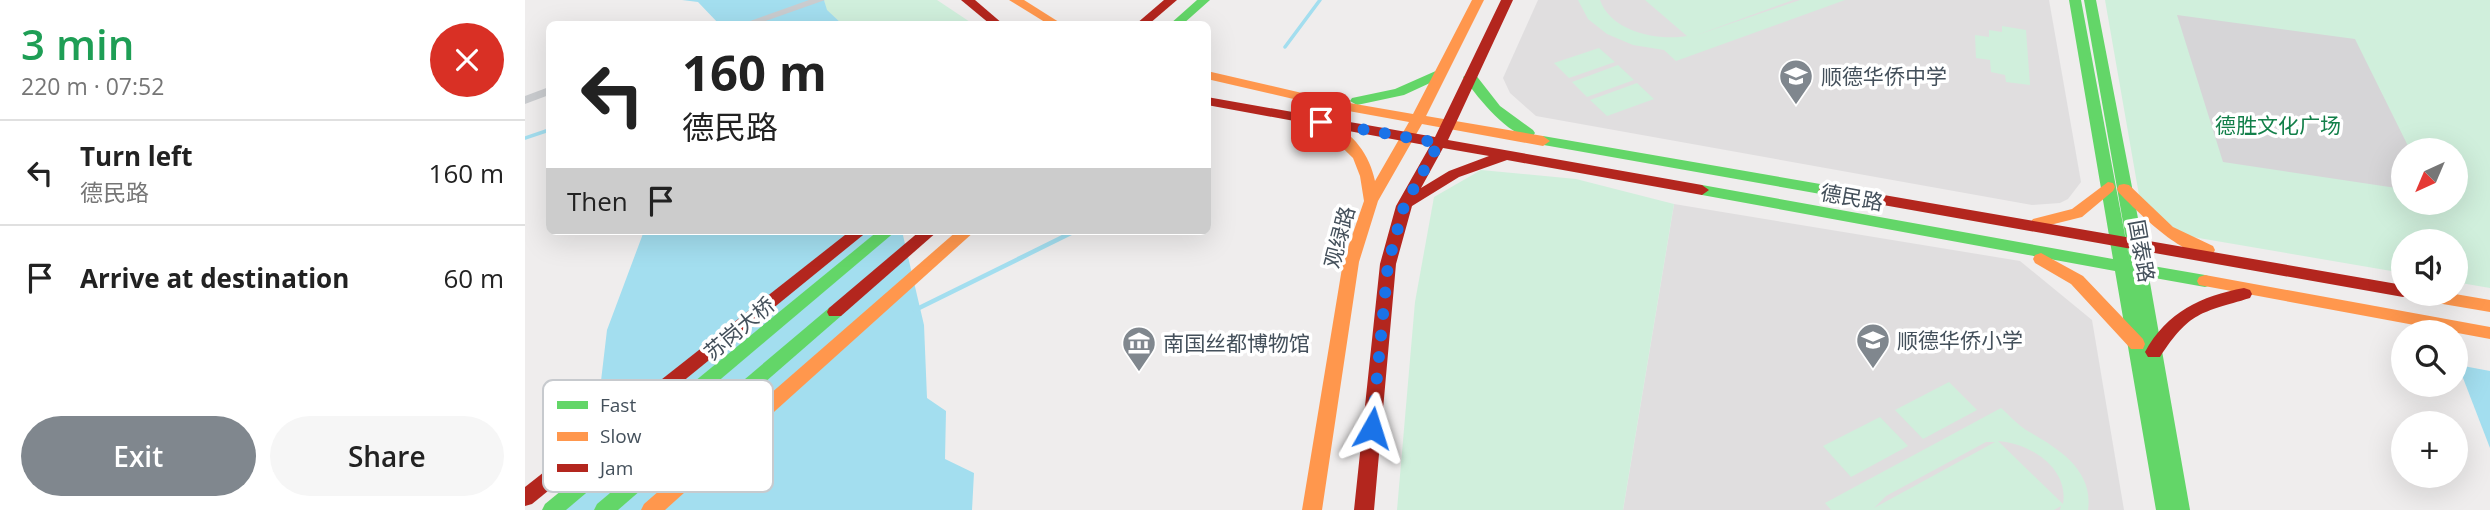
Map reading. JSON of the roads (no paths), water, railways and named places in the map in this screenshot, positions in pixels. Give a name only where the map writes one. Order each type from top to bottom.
[{"type":"main road","points":[[967,0],[993,21]]},
{"type":"main road","points":[[1015,0],[1051,21]]},
{"type":"main road","points":[[1146,21],[1171,0]]},
{"type":"main road","points":[[1180,21],[1204,0]]},
{"type":"main road","name":"观绿路","points":[[1312,510],[1352,262],[1371,201],[1408,137],[1478,0]]},
{"type":"main road","points":[[1364,510],[1388,264],[1404,206],[1439,143],[1507,0]]},
{"type":"main road","name":"国泰路","points":[[2075,0],[2128,243],[2137,344],[2166,510]]},
{"type":"main road","name":"国泰路","points":[[2090,0],[2116,188]]},
{"type":"main road","points":[[1332,104],[1389,97],[1416,88],[1440,72]]},
{"type":"main road","points":[[1211,76],[1332,104],[2391,289]]},
{"type":"main road","points":[[1469,77],[1482,98],[1500,117],[1539,140]]},
{"type":"main road","name":"德民路","points":[[1211,102],[2490,333]]},
{"type":"main road","points":[[1321,122],[1353,143],[1367,163],[1371,201]]},
{"type":"main road","points":[[1404,206],[1440,180],[1464,168],[1506,155]]},
{"type":"main road","points":[[2023,225],[2062,220],[2080,213],[2116,188],[2168,231],[2242,263]]},
{"type":"main road","points":[[673,380],[855,235]]},
{"type":"main road","name":"苏岗大桥","points":[[709,380],[883,235]]},
{"type":"main road","points":[[756,380],[925,235]]},
{"type":"main road","points":[[773,402],[962,235]]},
{"type":"main road","points":[[2013,248],[2045,260],[2077,280],[2137,344]]},
{"type":"main road","name":"国泰路","points":[[2132,269],[2154,352],[2180,510]]},
{"type":"main road","points":[[2154,352],[2171,325],[2189,310],[2207,301],[2258,292]]},
{"type":"main road","points":[[2468,302],[2490,306]]},
{"type":"main road","points":[[525,498],[543,484]]},
{"type":"main road","name":"苏岗大桥","points":[[552,510],[574,492]]},
{"type":"main road","points":[[604,510],[625,492]]},
{"type":"main road","points":[[651,510],[671,492]]},
{"type":"street","points":[[757,21],[820,0]]},
{"type":"street","points":[[525,100],[546,92]]},
{"type":"water","points":[[682,0],[824,0],[827,10],[839,21],[716,21],[698,2]]},
{"type":"water","points":[[643,235],[903,235],[924,325],[927,398],[946,411],[945,459],[974,473],[972,510],[552,510],[561,492],[773,492],[773,380],[601,380],[607,330]]},
{"type":"water","points":[[2468,367],[2490,371],[2490,448],[2468,391]]},
{"type":"waterway","points":[[1285,47],[1320,0]]},
{"type":"waterway","points":[[525,138],[546,131]]},
{"type":"waterway","points":[[915,310],[1067,235]]},
{"type":"place","name":"顺德华侨中学","points":[[1796,106]]},
{"type":"place","name":"顺德华侨小学","points":[[1873,370]]},
{"type":"place","name":"南国丝都博物馆","points":[[1139,373]]},
{"type":"park label","name":"德胜文化广场","points":[[2278,125]]}]
